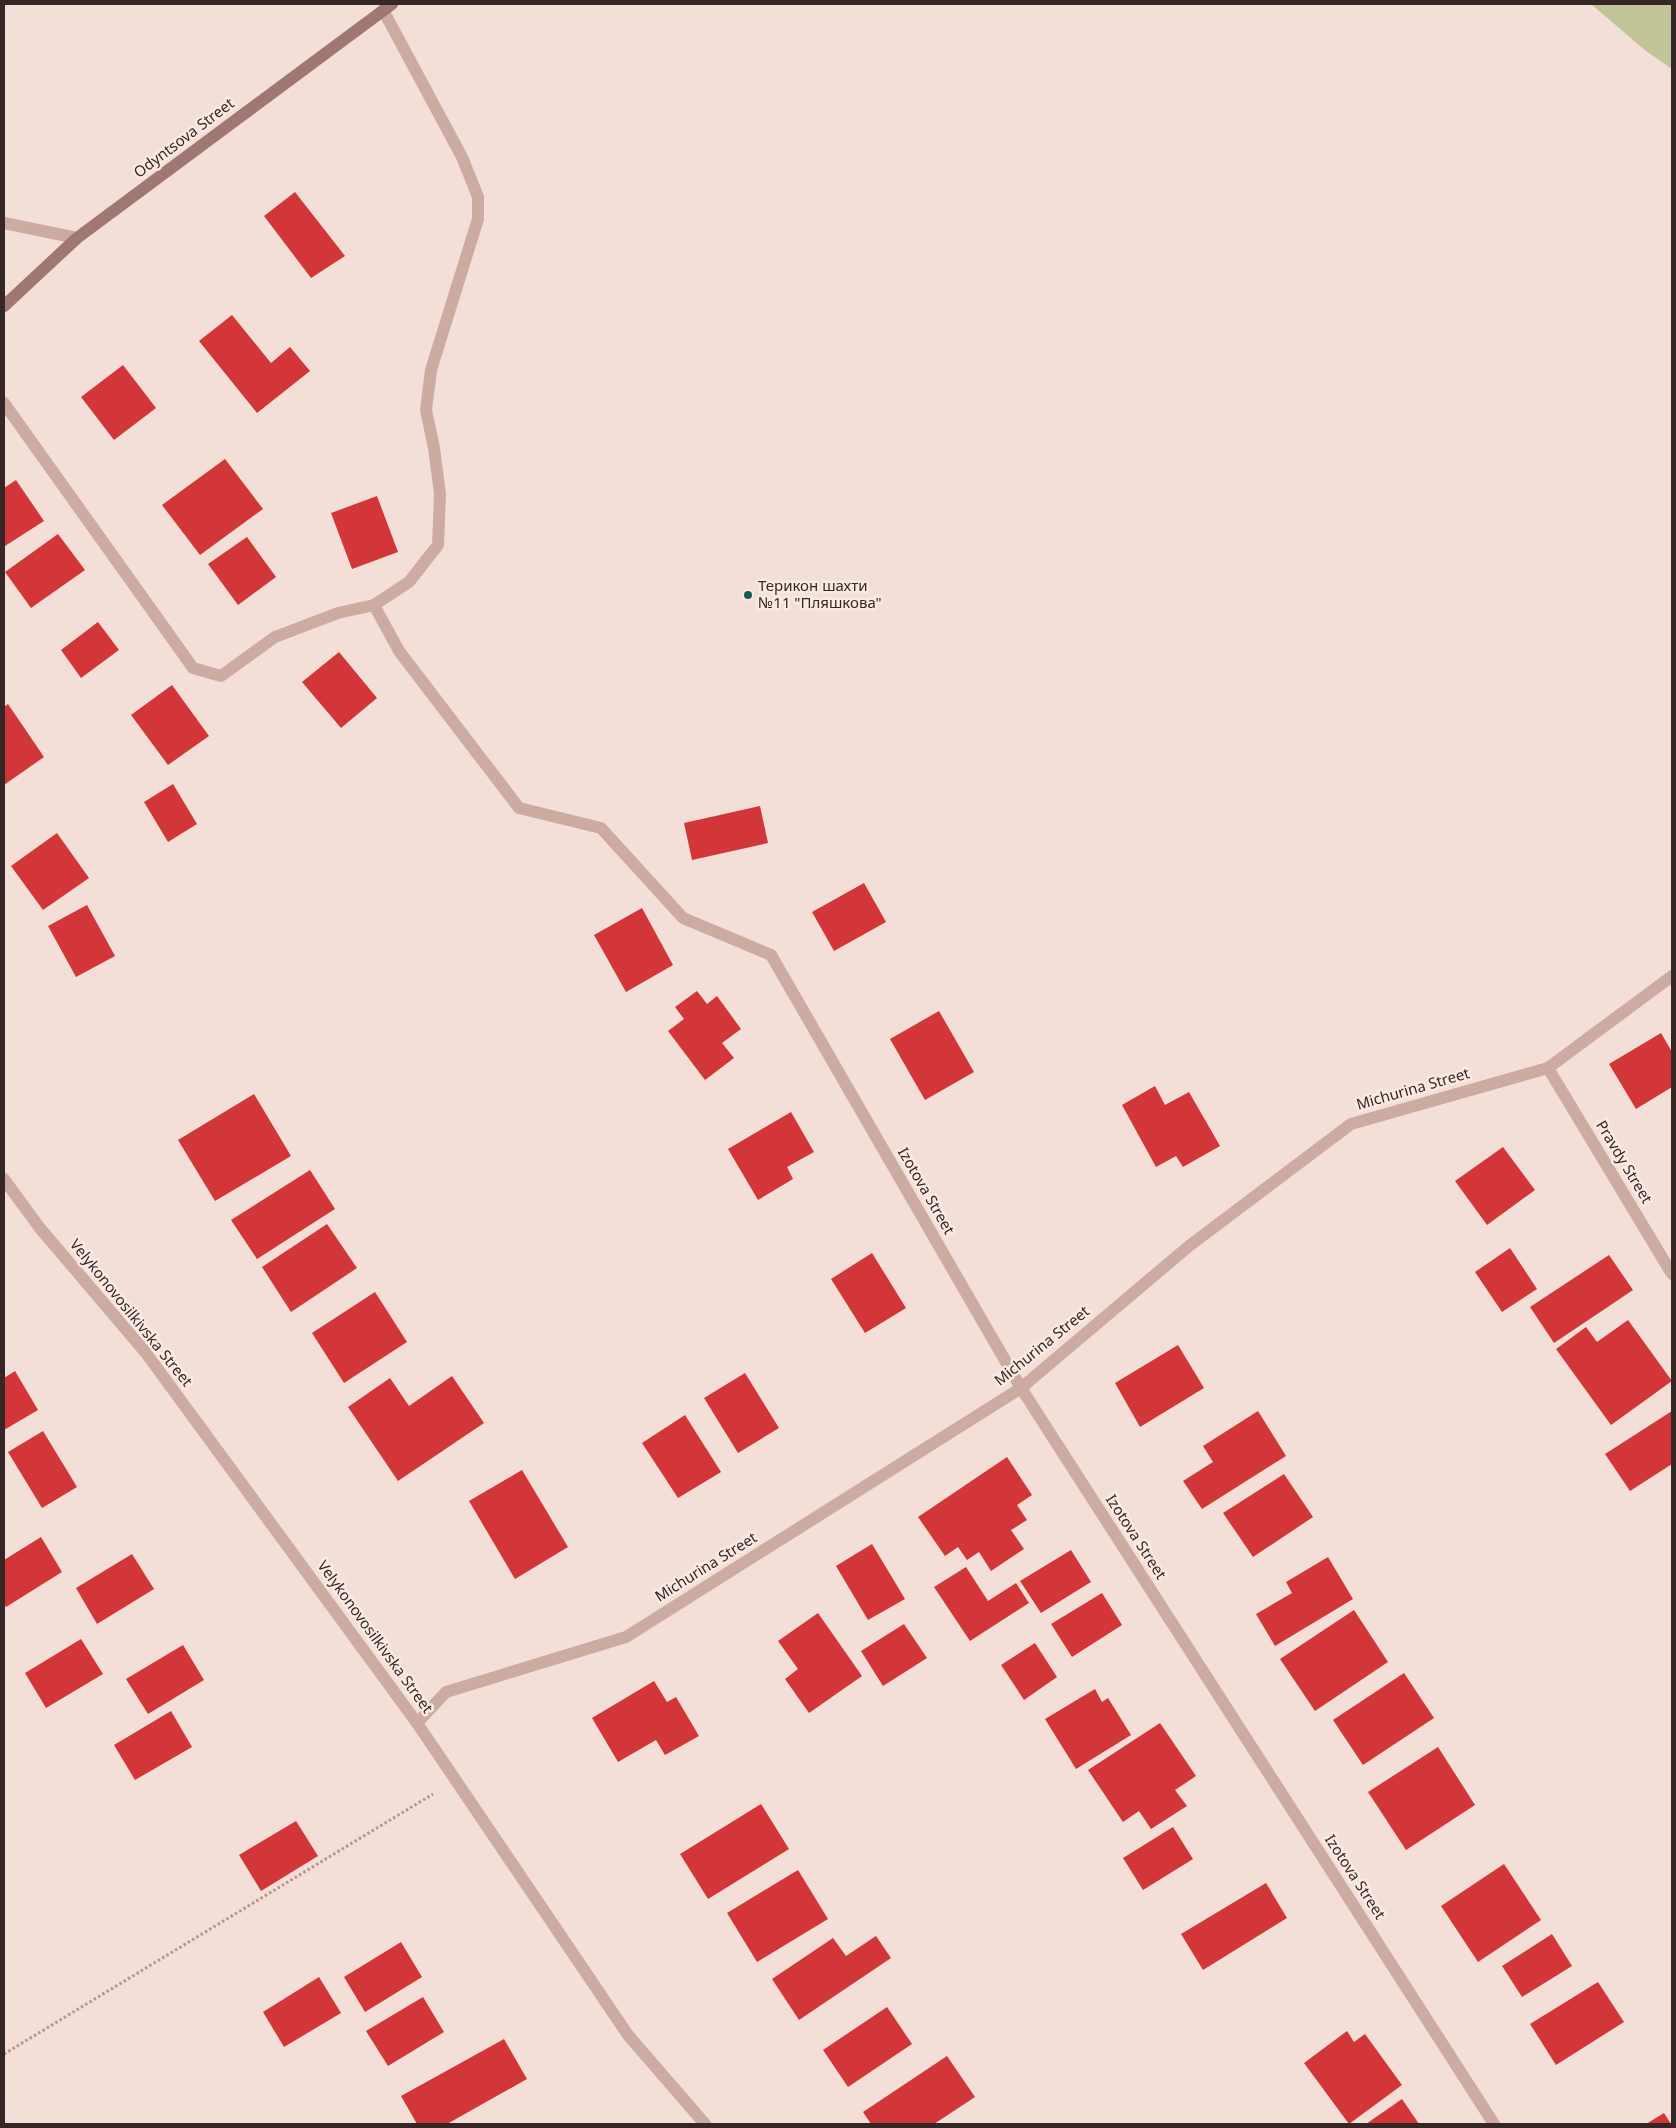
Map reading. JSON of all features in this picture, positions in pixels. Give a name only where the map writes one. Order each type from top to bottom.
[{"type":"main road","name":"Odyntsova Street","points":[[4,306],[77,238],[387,7]]},
{"type":"street","points":[[4,403],[193,668],[221,676],[275,636],[338,613],[374,605],[409,582],[438,545],[440,494],[434,448],[426,410],[431,370],[478,219],[478,197],[462,157],[387,7]]},
{"type":"street","points":[[4,223],[77,238]]},
{"type":"street","name":"Izotova Street","points":[[374,605],[399,651],[519,808],[601,828],[683,918],[771,955],[1021,1388],[1494,2124]]},
{"type":"street","name":"Michurina Street","points":[[417,1723],[446,1692],[626,1637],[1021,1388],[1189,1246],[1351,1124],[1548,1068],[1672,976]]},
{"type":"street","name":"Pravdy Street","points":[[1548,1068],[1672,1274]]},
{"type":"street","name":"Velykonovosilkivska Street","points":[[4,1179],[39,1227],[146,1353],[417,1723],[628,2035],[705,2124]]},
{"type":"path","points":[[4,2054],[456,1780]]},
{"type":"green space","points":[[1591,4],[1672,4],[1672,69],[1646,51]]},
{"type":"building","points":[[295,192],[345,256],[311,278],[264,216]]},
{"type":"building","points":[[232,315],[271,363],[290,347],[310,371],[257,413],[199,341]]},
{"type":"building","points":[[123,365],[156,408],[114,440],[81,397]]},
{"type":"building","points":[[225,459],[263,509],[200,555],[162,505]]},
{"type":"building","points":[[16,480],[44,521],[5,546],[4,488]]},
{"type":"building","points":[[377,496],[398,552],[352,569],[331,513]]},
{"type":"building","points":[[58,534],[85,570],[31,608],[5,572]]},
{"type":"building","points":[[247,537],[276,577],[238,605],[208,564]]},
{"type":"building","points":[[98,622],[119,650],[81,678],[61,650]]},
{"type":"building","points":[[339,652],[377,698],[341,728],[302,682]]},
{"type":"building","points":[[172,685],[209,736],[168,765],[131,715]]},
{"type":"building","points":[[8,704],[44,757],[4,785],[4,707]]},
{"type":"building","points":[[173,784],[197,824],[168,842],[144,802]]},
{"type":"building","points":[[760,806],[768,843],[692,860],[684,823]]},
{"type":"building","points":[[57,833],[89,878],[43,910],[11,866]]},
{"type":"building","points":[[864,883],[886,922],[834,951],[812,912]]},
{"type":"building","points":[[87,905],[115,956],[76,977],[48,926]]},
{"type":"building","points":[[642,908],[673,965],[626,992],[594,935]]},
{"type":"building","points":[[697,991],[707,1004],[717,996],[741,1029],[722,1043],[734,1058],[705,1080],[668,1031],[684,1019],[675,1007]]},
{"type":"building","points":[[939,1011],[974,1072],[925,1100],[890,1039]]},
{"type":"building","points":[[1661,1033],[1672,1052],[1672,1087],[1636,1109],[1609,1064]]},
{"type":"building","points":[[1155,1086],[1165,1105],[1189,1092],[1220,1146],[1183,1167],[1176,1156],[1156,1167],[1122,1105]]},
{"type":"building","points":[[254,1094],[291,1156],[215,1201],[178,1140]]},
{"type":"building","points":[[791,1112],[814,1152],[787,1167],[793,1179],[758,1200],[728,1149]]},
{"type":"building","points":[[1503,1147],[1535,1190],[1487,1225],[1455,1181]]},
{"type":"building","points":[[310,1170],[335,1209],[257,1259],[231,1220]]},
{"type":"building","points":[[327,1224],[357,1268],[291,1312],[262,1267]]},
{"type":"building","points":[[1510,1248],[1537,1289],[1502,1312],[1475,1272]]},
{"type":"building","points":[[872,1253],[906,1308],[865,1333],[831,1279]]},
{"type":"building","points":[[1609,1255],[1633,1290],[1554,1343],[1530,1307]]},
{"type":"building","points":[[375,1292],[407,1342],[344,1383],[312,1333]]},
{"type":"building","points":[[1628,1320],[1672,1381],[1611,1425],[1556,1349],[1586,1327],[1597,1342]]},
{"type":"building","points":[[1178,1345],[1204,1388],[1140,1427],[1115,1383]]},
{"type":"building","points":[[15,1371],[38,1410],[4,1430],[4,1378]]},
{"type":"building","points":[[745,1373],[779,1428],[738,1453],[704,1398]]},
{"type":"building","points":[[452,1376],[484,1423],[398,1481],[348,1407],[390,1378],[409,1406]]},
{"type":"building","points":[[1258,1411],[1286,1456],[1202,1509],[1183,1481],[1213,1462],[1203,1446]]},
{"type":"building","points":[[1672,1411],[1672,1464],[1630,1491],[1605,1454]]},
{"type":"building","points":[[685,1415],[721,1472],[678,1498],[642,1443]]},
{"type":"building","points":[[43,1431],[77,1487],[42,1508],[8,1452]]},
{"type":"building","points":[[1007,1457],[1032,1495],[1017,1505],[1027,1520],[1011,1530],[1024,1549],[991,1571],[979,1552],[967,1560],[958,1547],[945,1556],[918,1517]]},
{"type":"building","points":[[522,1470],[568,1547],[515,1579],[469,1501]]},
{"type":"building","points":[[1284,1474],[1313,1517],[1253,1557],[1223,1513]]},
{"type":"building","points":[[41,1537],[62,1572],[6,1607],[4,1604],[4,1560]]},
{"type":"building","points":[[872,1544],[905,1599],[868,1620],[836,1566]]},
{"type":"building","points":[[1071,1550],[1091,1582],[1041,1613],[1020,1581]]},
{"type":"building","points":[[132,1554],[154,1589],[97,1624],[76,1588]]},
{"type":"building","points":[[1328,1557],[1353,1599],[1275,1646],[1256,1614],[1292,1593],[1286,1582]]},
{"type":"building","points":[[966,1567],[988,1601],[1016,1583],[1029,1603],[970,1641],[934,1587]]},
{"type":"building","points":[[1102,1593],[1122,1625],[1072,1657],[1051,1624]]},
{"type":"building","points":[[1354,1610],[1388,1662],[1315,1711],[1280,1659]]},
{"type":"building","points":[[818,1613],[862,1676],[809,1713],[785,1679],[798,1669],[778,1641]]},
{"type":"building","points":[[904,1624],[927,1658],[883,1686],[861,1651]]},
{"type":"building","points":[[81,1639],[103,1674],[46,1708],[25,1673]]},
{"type":"building","points":[[1035,1643],[1057,1677],[1024,1700],[1001,1665]]},
{"type":"building","points":[[183,1645],[204,1680],[148,1714],[126,1679]]},
{"type":"building","points":[[1404,1673],[1434,1718],[1363,1765],[1333,1720]]},
{"type":"building","points":[[654,1681],[667,1702],[676,1697],[699,1736],[665,1755],[656,1740],[618,1762],[592,1718]]},
{"type":"building","points":[[1095,1689],[1102,1702],[1108,1698],[1131,1735],[1076,1769],[1045,1719]]},
{"type":"building","points":[[171,1711],[192,1747],[135,1780],[114,1745]]},
{"type":"building","points":[[1160,1723],[1196,1776],[1175,1790],[1187,1806],[1151,1829],[1139,1811],[1123,1822],[1088,1770]]},
{"type":"building","points":[[1438,1747],[1475,1805],[1406,1850],[1368,1792]]},
{"type":"building","points":[[761,1804],[789,1849],[708,1899],[680,1854]]},
{"type":"building","points":[[296,1821],[318,1856],[261,1891],[239,1855]]},
{"type":"building","points":[[1173,1827],[1193,1859],[1143,1890],[1123,1858]]},
{"type":"building","points":[[1504,1864],[1541,1920],[1478,1962],[1441,1906]]},
{"type":"building","points":[[798,1870],[828,1919],[757,1962],[727,1913]]},
{"type":"building","points":[[1266,1883],[1287,1918],[1203,1970],[1181,1934]]},
{"type":"building","points":[[1552,1934],[1572,1966],[1522,1997],[1502,1966]]},
{"type":"building","points":[[876,1936],[891,1958],[799,2020],[772,1979],[833,1938],[846,1956]]},
{"type":"building","points":[[401,1942],[422,1977],[365,2012],[344,1977]]},
{"type":"building","points":[[319,1977],[341,2013],[284,2047],[263,2012]]},
{"type":"building","points":[[1598,1982],[1624,2022],[1556,2065],[1530,2024]]},
{"type":"building","points":[[423,1997],[444,2032],[388,2066],[366,2031]]},
{"type":"building","points":[[887,2007],[912,2044],[848,2087],[823,2050]]},
{"type":"building","points":[[1347,2031],[1354,2042],[1365,2034],[1402,2085],[1349,2124],[1304,2063]]},
{"type":"building","points":[[504,2039],[527,2079],[447,2124],[417,2124],[401,2096]]},
{"type":"building","points":[[947,2056],[975,2097],[934,2124],[871,2124],[863,2112]]},
{"type":"building","points":[[1402,2099],[1419,2124],[1366,2124]]},
{"type":"building","points":[[1664,2113],[1671,2124],[1646,2124]]},
{"type":"place","name":"Терикон шахти №11 \"Пляшкова\"","points":[[748,595]]}]
